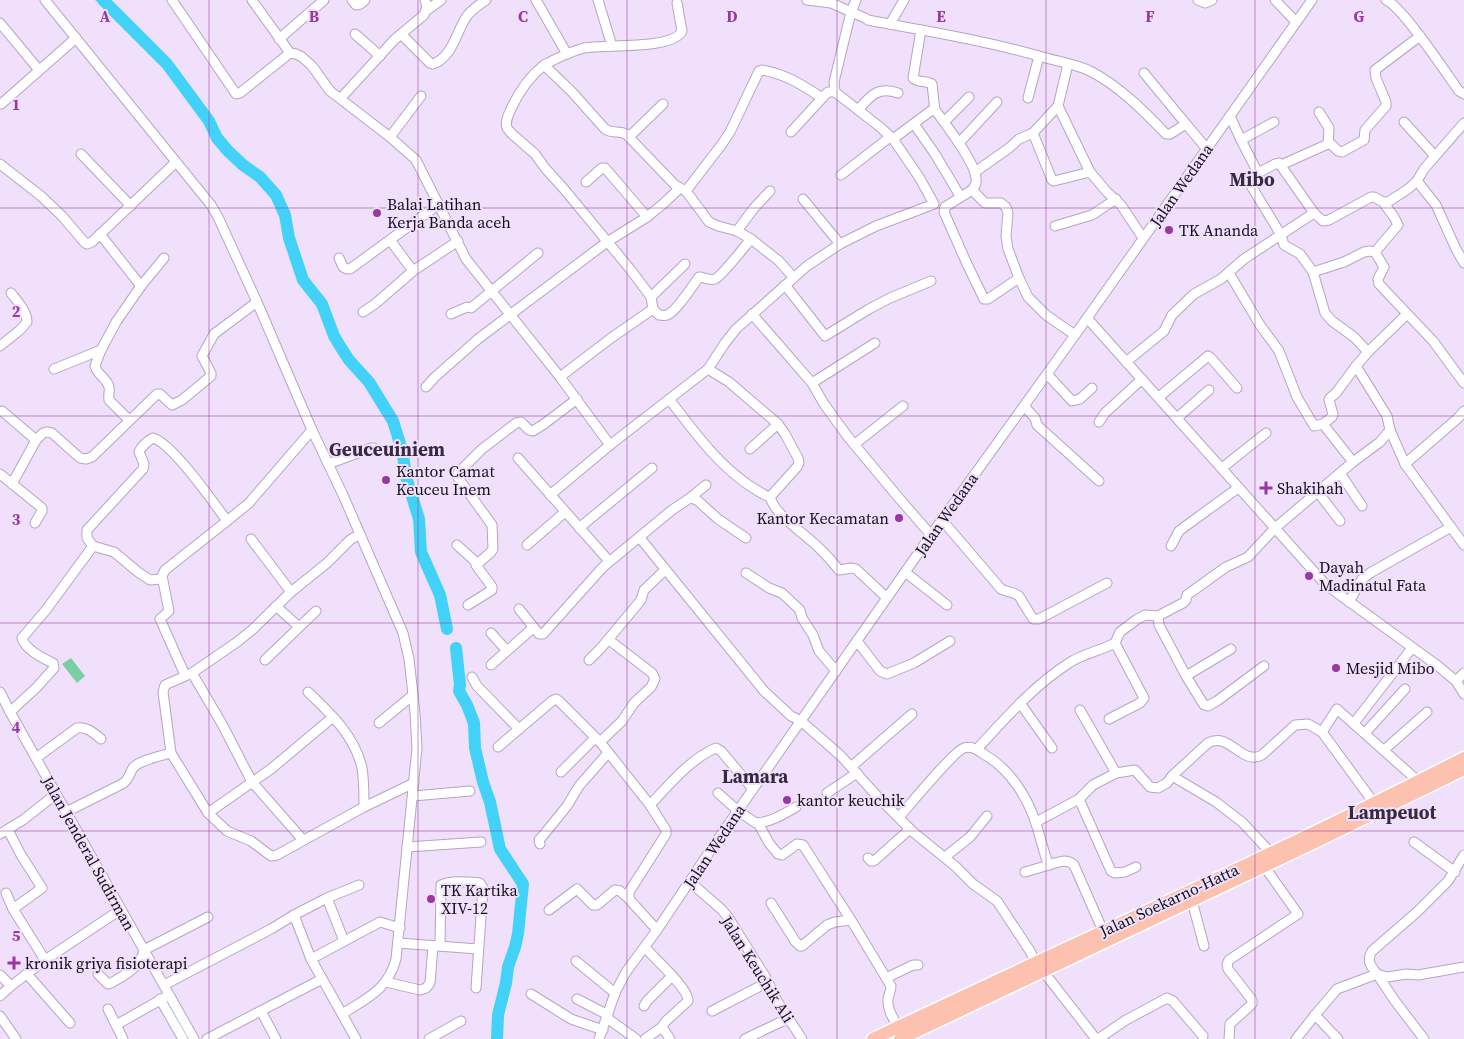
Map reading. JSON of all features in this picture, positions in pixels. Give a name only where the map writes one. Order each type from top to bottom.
[{"type":"highway","name":"Jalan Soekarno-Hatta","points":[[1039,966],[1103,930],[1271,853],[1464,758]]},
{"type":"highway","name":"Jalan Soekarno-Hatta","points":[[873,1039],[899,1033],[1039,966],[1192,901],[1464,769]]},
{"type":"street","points":[[45,0],[214,209],[258,302],[312,430],[403,633],[409,659],[417,730],[417,748],[398,944],[393,970],[386,982],[374,993],[342,1014]]},
{"type":"street","points":[[172,0],[234,93],[240,93],[290,53]]},
{"type":"street","points":[[252,0],[290,53],[302,57],[312,66],[330,90],[416,160],[466,260],[560,377],[610,445]]},
{"type":"street","points":[[279,39],[324,0]]},
{"type":"street","points":[[352,0],[356,5],[361,4],[364,0]]},
{"type":"street","points":[[425,0],[427,10]]},
{"type":"street","points":[[341,98],[400,34],[441,0]]},
{"type":"street","points":[[400,34],[430,63],[437,63],[452,48],[465,17],[486,0]]},
{"type":"street","points":[[536,0],[567,54]]},
{"type":"street","points":[[598,0],[612,46]]},
{"type":"street","points":[[806,0],[831,3],[868,20],[978,41],[1088,70],[1141,108],[1166,134],[1170,134],[1186,124]]},
{"type":"street","points":[[835,92],[834,82],[851,12],[856,0]]},
{"type":"street","points":[[890,24],[904,0]]},
{"type":"street","points":[[1198,0],[1205,3],[1212,0]]},
{"type":"street","points":[[1275,0],[1296,22]]},
{"type":"street","name":"Jalan Wedana","points":[[600,1039],[616,993],[626,972],[931,535],[1076,335],[1312,0]]},
{"type":"street","points":[[1388,0],[1394,4],[1462,89]]},
{"type":"street","points":[[677,3],[682,31],[678,36],[645,45],[590,47],[567,54],[544,65],[533,74],[520,90],[507,119],[506,126],[511,133],[535,154],[544,168],[607,242],[651,297],[653,308],[659,315],[669,314],[699,277],[715,279],[751,239]]},
{"type":"street","points":[[0,23],[39,70]]},
{"type":"street","points":[[921,30],[913,78],[932,84],[935,111],[959,143],[975,172],[976,179],[972,190],[945,207],[944,212],[984,299],[988,299],[1019,278]]},
{"type":"street","points":[[355,34],[380,56]]},
{"type":"street","points":[[1368,352],[1354,337],[1332,321],[1324,312],[1314,272],[1300,254],[1284,245],[1281,235],[1250,184],[1252,178],[1258,173],[1276,163],[1281,164],[1328,144],[1342,152],[1364,140],[1366,130],[1386,104],[1376,78],[1375,70],[1420,36]]},
{"type":"street","points":[[1,104],[76,38]]},
{"type":"street","points":[[1028,98],[1039,56]]},
{"type":"street","points":[[975,172],[1019,139],[1033,133],[1058,106],[1068,64]]},
{"type":"street","points":[[544,65],[572,92],[605,129],[611,132],[624,133],[629,137],[682,190],[709,222],[737,231],[751,239],[779,261],[793,277]]},
{"type":"street","points":[[426,387],[470,346],[509,315],[607,242],[647,217],[682,190],[730,132],[759,71],[780,74],[798,82],[822,98]]},
{"type":"street","points":[[1144,73],[1207,149]]},
{"type":"street","points":[[858,110],[868,98],[878,92],[886,90],[898,93]]},
{"type":"street","points":[[791,132],[828,92],[835,92],[892,138],[919,177],[934,203],[945,207]]},
{"type":"street","points":[[390,137],[421,96]]},
{"type":"street","points":[[944,122],[969,97]]},
{"type":"street","points":[[959,143],[997,102]]},
{"type":"street","points":[[629,137],[663,104]]},
{"type":"street","points":[[1058,106],[1090,172],[1107,192],[1116,199],[1143,238]]},
{"type":"street","points":[[841,176],[932,110],[935,111]]},
{"type":"street","points":[[1319,112],[1330,128],[1328,144]]},
{"type":"street","points":[[1230,116],[1258,173]]},
{"type":"street","points":[[1241,140],[1274,122]]},
{"type":"street","points":[[1404,122],[1435,156]]},
{"type":"street","points":[[1383,202],[1388,202],[1417,181],[1424,169],[1464,123]]},
{"type":"street","points":[[914,124],[935,154],[960,196]]},
{"type":"street","points":[[1033,133],[1052,180],[1090,172]]},
{"type":"street","points":[[81,154],[131,206]]},
{"type":"street","points":[[0,163],[55,209],[85,243],[90,243],[176,162]]},
{"type":"street","points":[[1281,164],[1314,213],[1321,220],[1326,221],[1371,197],[1383,202],[1398,222],[1398,225],[1375,252]]},
{"type":"street","points":[[586,182],[602,168],[606,168],[647,217]]},
{"type":"street","points":[[1417,181],[1438,209],[1460,247],[1464,263]]},
{"type":"street","points":[[972,190],[985,203],[1001,203],[1006,207],[1008,213],[1007,245],[1019,278],[1031,302],[1046,315],[1076,335]]},
{"type":"street","points":[[737,231],[754,208],[770,191]]},
{"type":"street","points":[[803,199],[840,244]]},
{"type":"street","points":[[1054,226],[1092,215],[1116,199]]},
{"type":"street","points":[[550,495],[708,368],[728,338],[752,314],[807,266],[840,244],[876,226],[932,206],[934,203]]},
{"type":"street","points":[[338,258],[343,267],[350,269],[439,204]]},
{"type":"street","points":[[1126,362],[1164,331],[1172,315],[1189,299],[1221,279],[1244,259],[1314,213]]},
{"type":"street","points":[[100,234],[141,286]]},
{"type":"street","points":[[390,240],[413,271]]},
{"type":"street","points":[[363,312],[413,271],[458,241]]},
{"type":"street","points":[[1314,272],[1344,262],[1364,252],[1375,252],[1384,266],[1378,279],[1379,282],[1406,314],[1433,341],[1464,384]]},
{"type":"street","points":[[451,314],[467,307],[471,308],[538,253]]},
{"type":"street","points":[[129,420],[108,398],[110,391],[108,384],[96,370],[95,363],[116,322],[141,286],[164,258]]},
{"type":"street","points":[[651,297],[685,264]]},
{"type":"street","points":[[1229,273],[1260,325],[1279,350],[1297,397],[1312,425],[1315,426],[1323,424],[1333,414],[1330,398],[1368,352],[1406,314]]},
{"type":"street","points":[[784,285],[825,336],[890,298],[931,281]]},
{"type":"street","points":[[0,346],[27,322],[25,313],[10,293]]},
{"type":"street","points":[[12,484],[36,440],[43,433],[52,433],[80,458],[86,459],[92,456],[156,394],[160,394],[172,405],[182,400],[210,377],[211,373],[202,356],[214,334],[258,302]]},
{"type":"street","points":[[560,377],[653,308]]},
{"type":"street","points":[[752,314],[812,383],[824,404],[855,444],[931,535]]},
{"type":"street","points":[[1087,318],[1324,584],[1438,666],[1456,681],[1464,694]]},
{"type":"street","points":[[812,383],[875,343]]},
{"type":"street","points":[[54,369],[101,350]]},
{"type":"street","points":[[1158,397],[1208,356],[1237,388]]},
{"type":"street","points":[[1356,366],[1387,416],[1390,430],[1405,464],[1464,545]]},
{"type":"street","points":[[708,368],[729,382],[778,424],[787,436],[798,458],[799,463],[797,466],[770,497]]},
{"type":"street","points":[[1047,374],[1072,401],[1080,399],[1092,388]]},
{"type":"street","points":[[1098,422],[1105,413],[1142,379]]},
{"type":"street","points":[[1177,418],[1209,390]]},
{"type":"street","points":[[477,563],[491,552],[492,525],[458,478],[458,473],[487,445],[516,423],[521,422],[529,430],[533,431],[577,399]]},
{"type":"street","points":[[669,399],[727,469],[770,497],[782,516],[820,548],[839,570],[856,569],[887,598]]},
{"type":"street","points":[[855,444],[903,406]]},
{"type":"street","points":[[1024,406],[1035,418],[1036,425],[1099,481]]},
{"type":"street","points":[[2,411],[36,440]]},
{"type":"street","points":[[1405,464],[1462,417]]},
{"type":"street","points":[[750,449],[778,424]]},
{"type":"street","points":[[1323,424],[1353,462]]},
{"type":"street","points":[[302,840],[252,782],[222,724],[188,674],[160,619],[169,611],[162,579],[162,574],[165,570],[249,503],[312,430]]},
{"type":"street","points":[[976,749],[1020,703],[1070,662],[1115,643],[1120,632],[1144,615],[1158,616],[1183,603],[1187,595],[1226,567],[1248,557],[1275,528],[1340,472],[1380,442],[1390,430]]},
{"type":"street","points":[[1222,468],[1266,433]]},
{"type":"street","points":[[162,579],[150,580],[114,552],[93,546],[87,538],[87,530],[143,469],[144,464],[138,452],[140,449],[153,438],[171,449],[227,521]]},
{"type":"street","points":[[328,464],[374,448]]},
{"type":"street","points":[[518,458],[609,561]]},
{"type":"street","points":[[579,528],[652,468]]},
{"type":"street","points":[[1340,472],[1362,506]]},
{"type":"street","points":[[0,474],[42,508],[35,523]]},
{"type":"street","points":[[519,609],[533,628],[540,634],[545,632],[609,561],[706,485]]},
{"type":"street","points":[[1171,546],[1183,528],[1238,488]]},
{"type":"street","points":[[1317,491],[1340,521]]},
{"type":"street","points":[[690,498],[696,500],[718,519],[746,538]]},
{"type":"street","points":[[527,544],[565,512]]},
{"type":"street","points":[[942,520],[1001,589],[1016,593],[1019,596],[1033,619],[1040,619],[1107,583]]},
{"type":"street","points":[[1349,602],[1362,579],[1370,573],[1451,527]]},
{"type":"street","points":[[360,534],[350,540],[327,563],[291,592],[237,642],[188,674],[166,684],[163,689],[171,753],[208,813],[227,831],[251,841],[271,856],[277,855],[364,807],[414,783]]},
{"type":"street","points":[[640,538],[764,691],[791,716],[801,721],[841,756],[910,829],[973,884],[997,901],[1039,966],[1097,1039],[1126,1020],[1168,998],[1173,1001],[1203,1036]]},
{"type":"street","points":[[251,539],[291,592]]},
{"type":"street","points":[[457,545],[477,563],[492,589],[468,605]]},
{"type":"street","points":[[10,712],[54,668],[53,663],[34,652],[23,642],[22,638],[46,610],[93,546]]},
{"type":"street","points":[[589,660],[642,600],[644,590],[665,570]]},
{"type":"street","points":[[905,572],[947,605]]},
{"type":"street","points":[[746,573],[782,594],[800,610],[802,618],[813,635],[819,652],[836,671]]},
{"type":"street","points":[[276,606],[299,627]]},
{"type":"street","points":[[265,660],[316,611]]},
{"type":"street","points":[[1158,616],[1159,624],[1186,676],[1204,705],[1208,706],[1264,666]]},
{"type":"street","points":[[491,665],[533,628]]},
{"type":"street","points":[[491,633],[507,651]]},
{"type":"street","points":[[561,772],[624,719],[634,703],[652,687],[655,679],[652,673],[608,640]]},
{"type":"street","points":[[857,641],[880,671],[887,674],[914,663],[950,641]]},
{"type":"street","points":[[1109,719],[1140,703],[1144,698],[1115,643]]},
{"type":"street","points":[[1354,723],[1412,648]]},
{"type":"street","points":[[1186,676],[1230,649]]},
{"type":"street","points":[[1456,681],[1464,673]]},
{"type":"street","points":[[472,677],[477,686],[519,729]]},
{"type":"street","points":[[1365,733],[1404,689]]},
{"type":"street","name":"Jalan Jenderal Sudirman","points":[[0,692],[120,910],[194,1039]]},
{"type":"street","points":[[308,692],[333,716],[349,738],[360,761],[364,807]]},
{"type":"street","points":[[379,722],[413,695]]},
{"type":"street","points":[[498,747],[552,700],[556,700],[598,740],[650,805],[664,824],[666,831],[632,886],[629,892],[629,899]]},
{"type":"street","points":[[1020,703],[1052,748]]},
{"type":"street","points":[[1322,732],[1337,709],[1418,781]]},
{"type":"street","points":[[1080,710],[1116,773]]},
{"type":"street","points":[[1384,750],[1427,712]]},
{"type":"street","points":[[827,792],[854,770],[912,714]]},
{"type":"street","points":[[208,813],[286,758],[333,716]]},
{"type":"street","points":[[1036,822],[1079,799],[1093,785],[1116,773],[1135,770],[1150,786],[1158,788],[1167,783],[1172,776],[1213,740],[1224,741],[1247,756],[1257,758],[1295,725],[1308,724],[1322,732],[1374,803]]},
{"type":"street","points":[[36,758],[77,728],[82,727],[101,738]]},
{"type":"street","points":[[899,817],[961,749],[970,747],[994,760],[1018,785],[1036,822],[1049,865]]},
{"type":"street","points":[[650,805],[686,769],[709,751],[716,748],[719,749],[753,789]]},
{"type":"street","points":[[66,812],[122,784],[128,779],[137,764],[171,753]]},
{"type":"street","points":[[540,844],[539,840],[567,806],[579,786],[608,753]]},
{"type":"street","points":[[1172,776],[1216,802],[1242,822],[1271,853]]},
{"type":"street","points":[[412,796],[470,791]]},
{"type":"street","points":[[718,793],[738,811],[758,823],[769,843],[778,854],[782,855],[797,844],[803,845],[886,978],[891,990],[888,1006],[899,1033]]},
{"type":"street","points":[[13,909],[42,888],[4,832],[56,794]]},
{"type":"street","points":[[1079,799],[1111,870],[1115,874],[1136,867]]},
{"type":"street","points":[[758,823],[796,807]]},
{"type":"street","points":[[945,858],[970,837],[987,816]]},
{"type":"street","points":[[868,858],[870,861],[874,861],[910,829]]},
{"type":"street","points":[[407,847],[481,842]]},
{"type":"street","points":[[1414,842],[1455,872]]},
{"type":"street","points":[[1424,1039],[1369,963],[1370,955],[1372,950],[1417,912],[1448,882],[1464,855]]},
{"type":"street","points":[[1025,872],[1065,860],[1069,861],[1074,865],[1103,930]]},
{"type":"street","points":[[1229,1039],[1230,1024],[1252,1004],[1252,1000],[1228,969],[1227,964],[1229,960],[1298,914],[1264,866]]},
{"type":"street","name":"Jalan Keuchik Ali","points":[[690,881],[728,917],[768,982],[777,1002],[802,1039]]},
{"type":"street","points":[[386,982],[420,990],[426,988],[430,983],[437,946],[441,885],[477,883],[481,884],[483,888],[476,988]]},
{"type":"street","points":[[164,985],[271,929],[294,914],[359,885]]},
{"type":"street","points":[[549,910],[578,889],[593,905],[597,905],[615,890],[620,891],[629,899],[657,930]]},
{"type":"street","points":[[6,893],[13,909],[45,960]]},
{"type":"street","points":[[328,898],[344,941]]},
{"type":"street","points":[[1192,901],[1204,946]]},
{"type":"street","points":[[771,903],[800,946],[827,926],[835,922],[850,920]]},
{"type":"street","points":[[0,996],[45,960],[120,910]]},
{"type":"street","points":[[294,914],[311,958],[356,1039]]},
{"type":"street","points":[[98,974],[108,984],[111,983],[141,961],[144,950],[208,917]]},
{"type":"street","points":[[311,958],[380,922],[400,928]]},
{"type":"street","points":[[398,944],[478,949]]},
{"type":"street","points":[[645,947],[689,995],[688,1001],[662,1027],[645,1039]]},
{"type":"street","points":[[576,961],[616,993]]},
{"type":"street","points":[[886,978],[913,965],[918,965]]},
{"type":"street","points":[[1296,1039],[1337,989],[1377,974],[1387,977],[1407,974],[1418,975],[1464,967]]},
{"type":"street","points":[[27,974],[70,1023]]},
{"type":"street","points":[[0,975],[11,986]]},
{"type":"street","points":[[644,1006],[672,976]]},
{"type":"street","points":[[207,1039],[219,1036],[261,1011],[322,979]]},
{"type":"street","points":[[712,1011],[768,982]]},
{"type":"street","points":[[531,994],[571,1019],[603,1030]]},
{"type":"street","points":[[116,1025],[169,995]]},
{"type":"street","points":[[160,999],[182,1039]]},
{"type":"street","points":[[577,999],[608,1017],[636,1039]]},
{"type":"street","points":[[108,1009],[124,1039]]},
{"type":"street","points":[[261,1011],[276,1039]]},
{"type":"street","points":[[1315,1015],[1338,1039]]},
{"type":"street","points":[[0,1016],[16,1039]]},
{"type":"street","points":[[745,1039],[789,1018]]},
{"type":"street","points":[[429,1039],[461,1021]]},
{"type":"street","points":[[662,1027],[670,1039]]},
{"type":"green space","points":[[71,658],[85,676],[77,683],[62,664]]},
{"type":"water","points":[[95,0],[110,0],[139,34],[136,37]]},
{"type":"waterway","points":[[103,0],[167,64],[209,121],[217,138],[228,151],[260,177],[276,195],[285,215],[289,238],[303,280],[322,304],[334,336],[340,346],[349,360],[369,382],[393,421],[402,450],[407,480],[419,519],[421,552],[440,595],[447,629]]},
{"type":"waterway","points":[[456,648],[459,691],[474,723],[475,748],[490,802],[500,849],[523,884],[518,934],[508,967],[498,1015],[497,1039]]},
{"type":"place","name":"Balai Latihan Kerja Banda aceh","points":[[377,213]]},
{"type":"place","name":"TK Ananda","points":[[1169,230]]},
{"type":"place","name":"Kantor Camat Keuceu Inem","points":[[386,480]]},
{"type":"place","name":"Shakihah","points":[[1266,488]]},
{"type":"place","name":"Kantor Kecamatan","points":[[899,518]]},
{"type":"place","name":"Dayah Madinatul Fata","points":[[1309,576]]},
{"type":"place","name":"Mesjid Mibo","points":[[1336,668]]},
{"type":"place","name":"kantor keuchik","points":[[787,800]]},
{"type":"place","name":"TK Kartika XIV-12","points":[[431,899]]},
{"type":"place","name":"kronik griya fisioterapi","points":[[14,963]]},
{"type":"district","name":"Mibo","points":[[1252,179]]},
{"type":"district","name":"Geuceuiniem","points":[[387,449]]},
{"type":"district","name":"Lamara","points":[[755,776]]},
{"type":"district","name":"Lampeuot","points":[[1392,812]]}]
